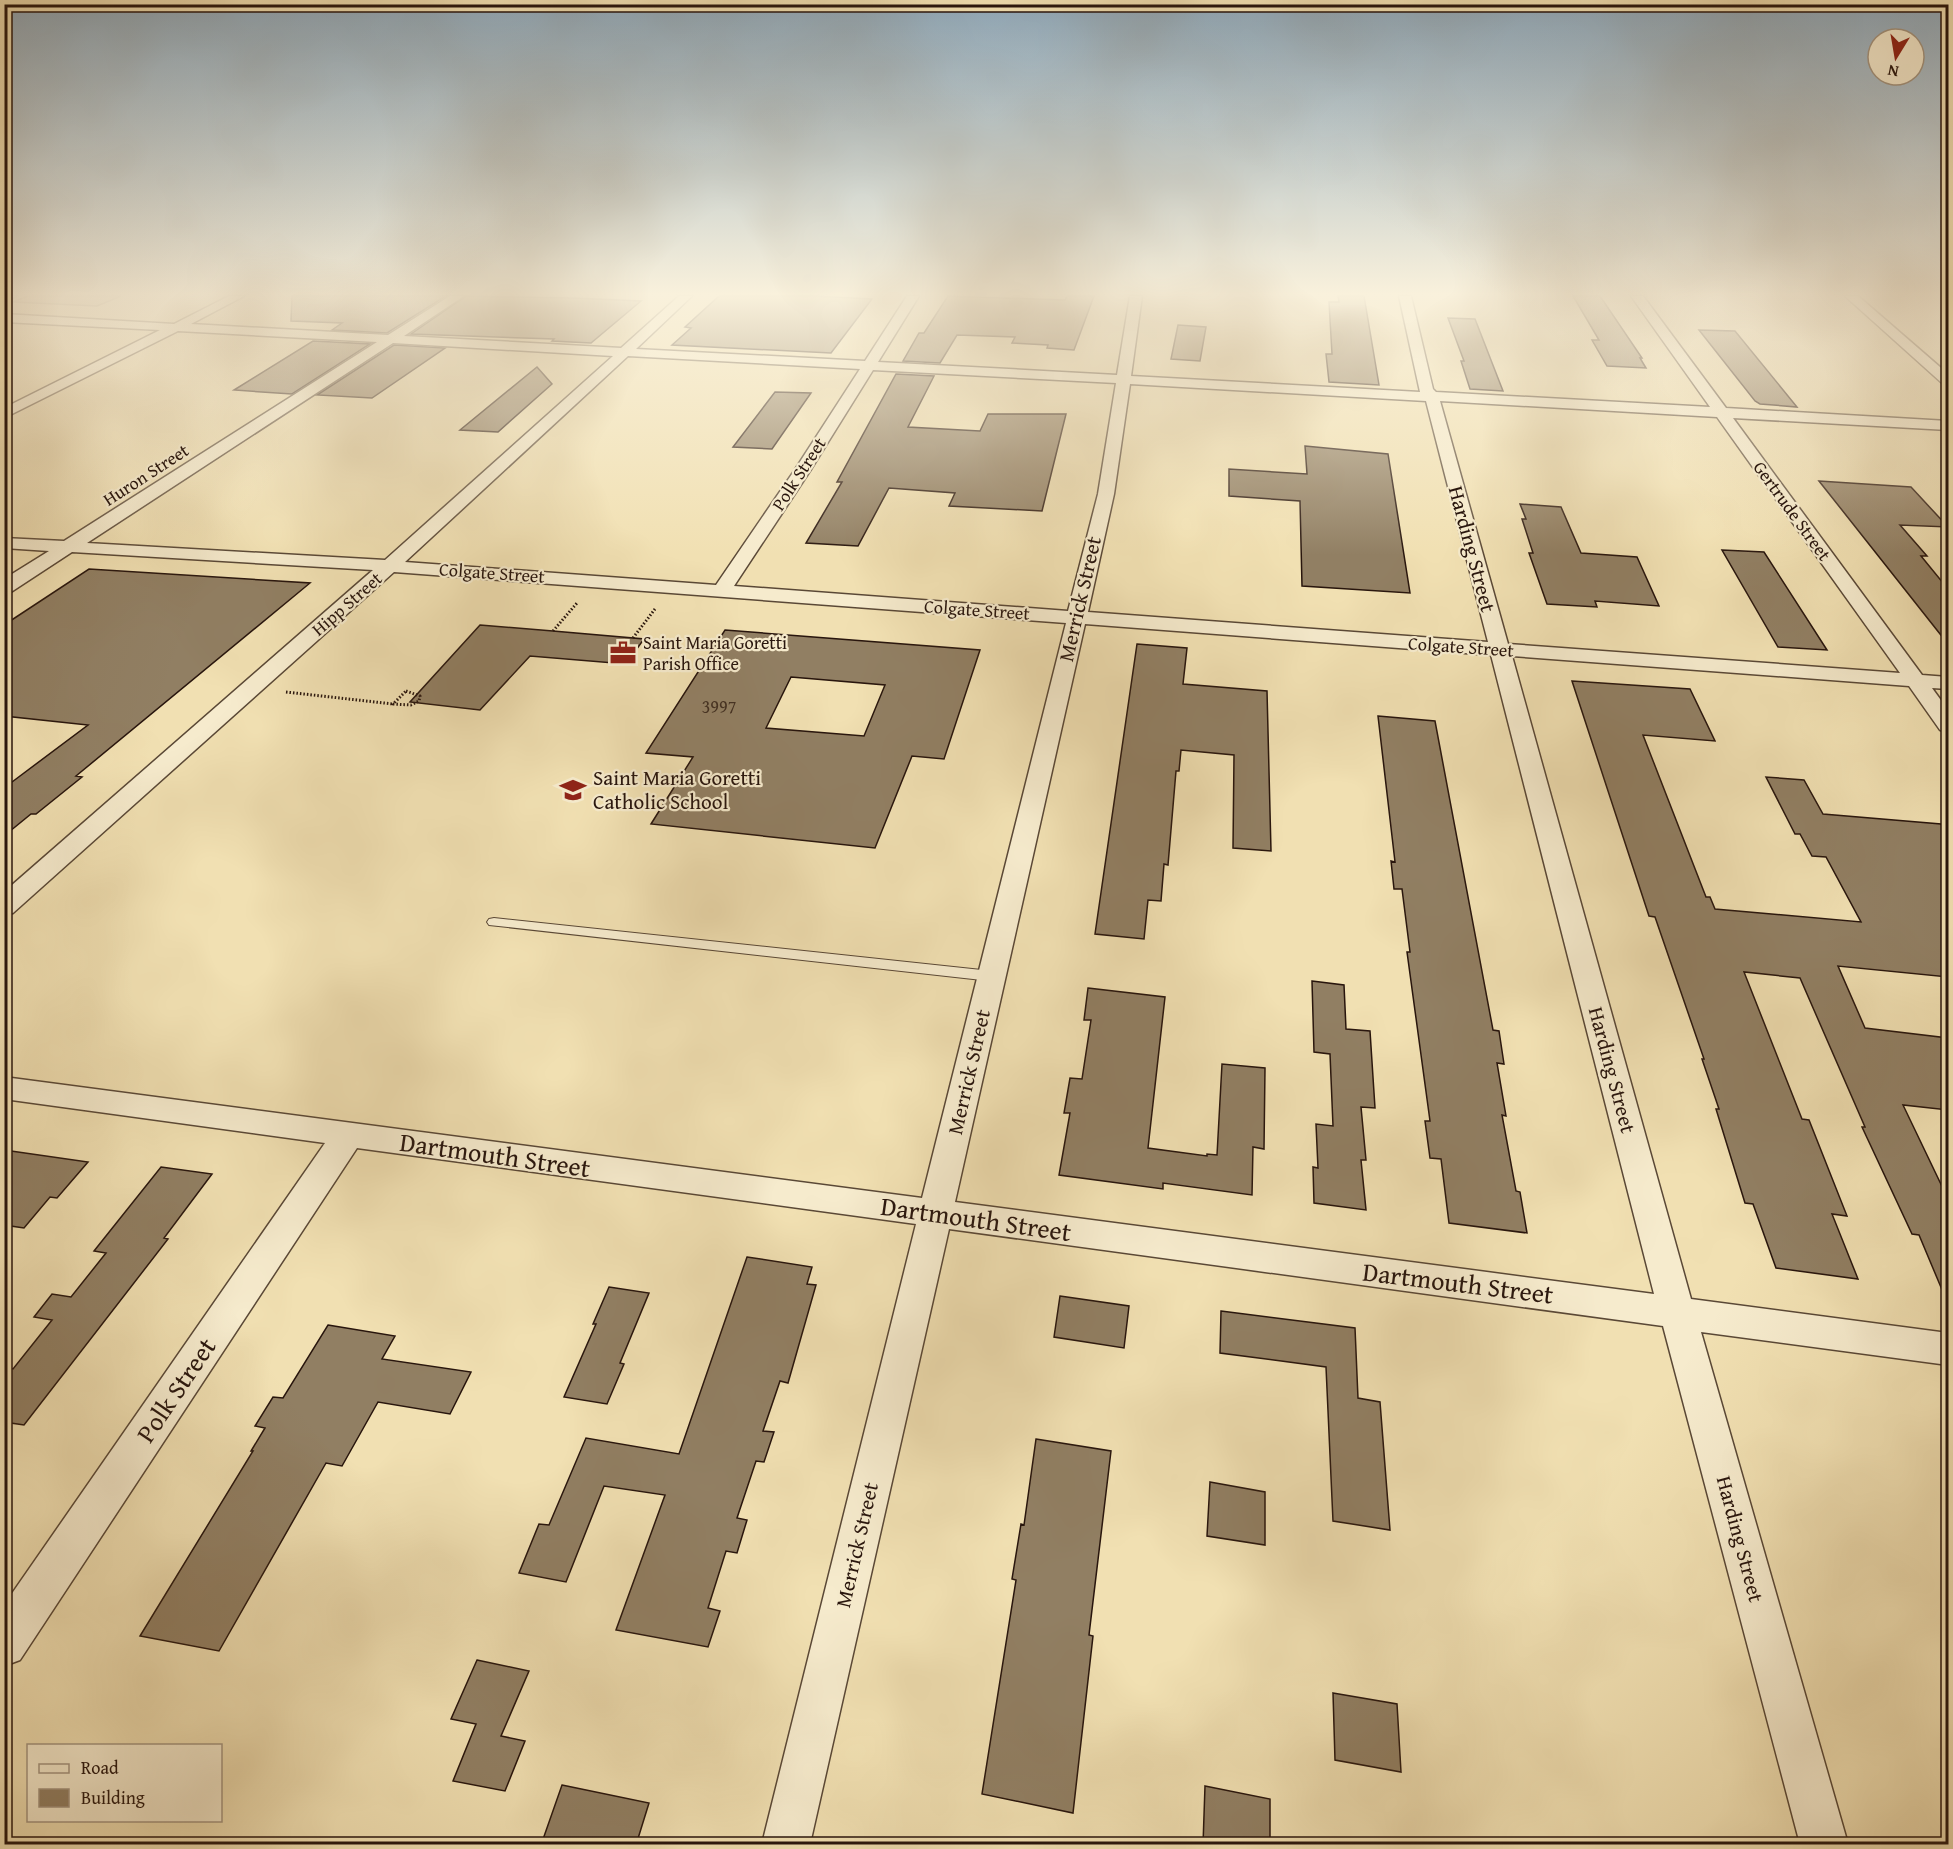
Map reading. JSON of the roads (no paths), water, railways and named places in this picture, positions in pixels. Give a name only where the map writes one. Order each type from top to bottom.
[{"type":"street","points":[[4,414],[67,382]]},
{"type":"street","name":"Huron Street","points":[[4,588],[324,382]]},
{"type":"street","name":"Hipp Street","points":[[4,907],[391,566],[593,382]]},
{"type":"street","name":"Polk Street","points":[[721,591],[859,382]]},
{"type":"street","name":"Merrick Street","points":[[786,1845],[1106,494],[1123,382]]},
{"type":"street","points":[[1180,382],[1948,426]]},
{"type":"street","name":"Harding Street","points":[[1424,382],[1426,390],[1432,397],[1677,1312],[1824,1845]]},
{"type":"street","name":"Gertrude Street","points":[[1698,382],[1948,725]]},
{"type":"street","name":"Colgate Street","points":[[4,543],[391,566],[1948,683]]},
{"type":"street","name":"Dartmouth Street","points":[[4,1088],[1948,1349]]},
{"type":"street","name":"Polk Street","points":[[4,1644],[348,1135]]},
{"type":"lane","points":[[494,922],[992,976]]},
{"type":"place","name":"Saint Maria Goretti Parish Office","points":[[623,653]]},
{"type":"place","name":"Saint Maria Goretti Catholic School","points":[[573,790]]}]
